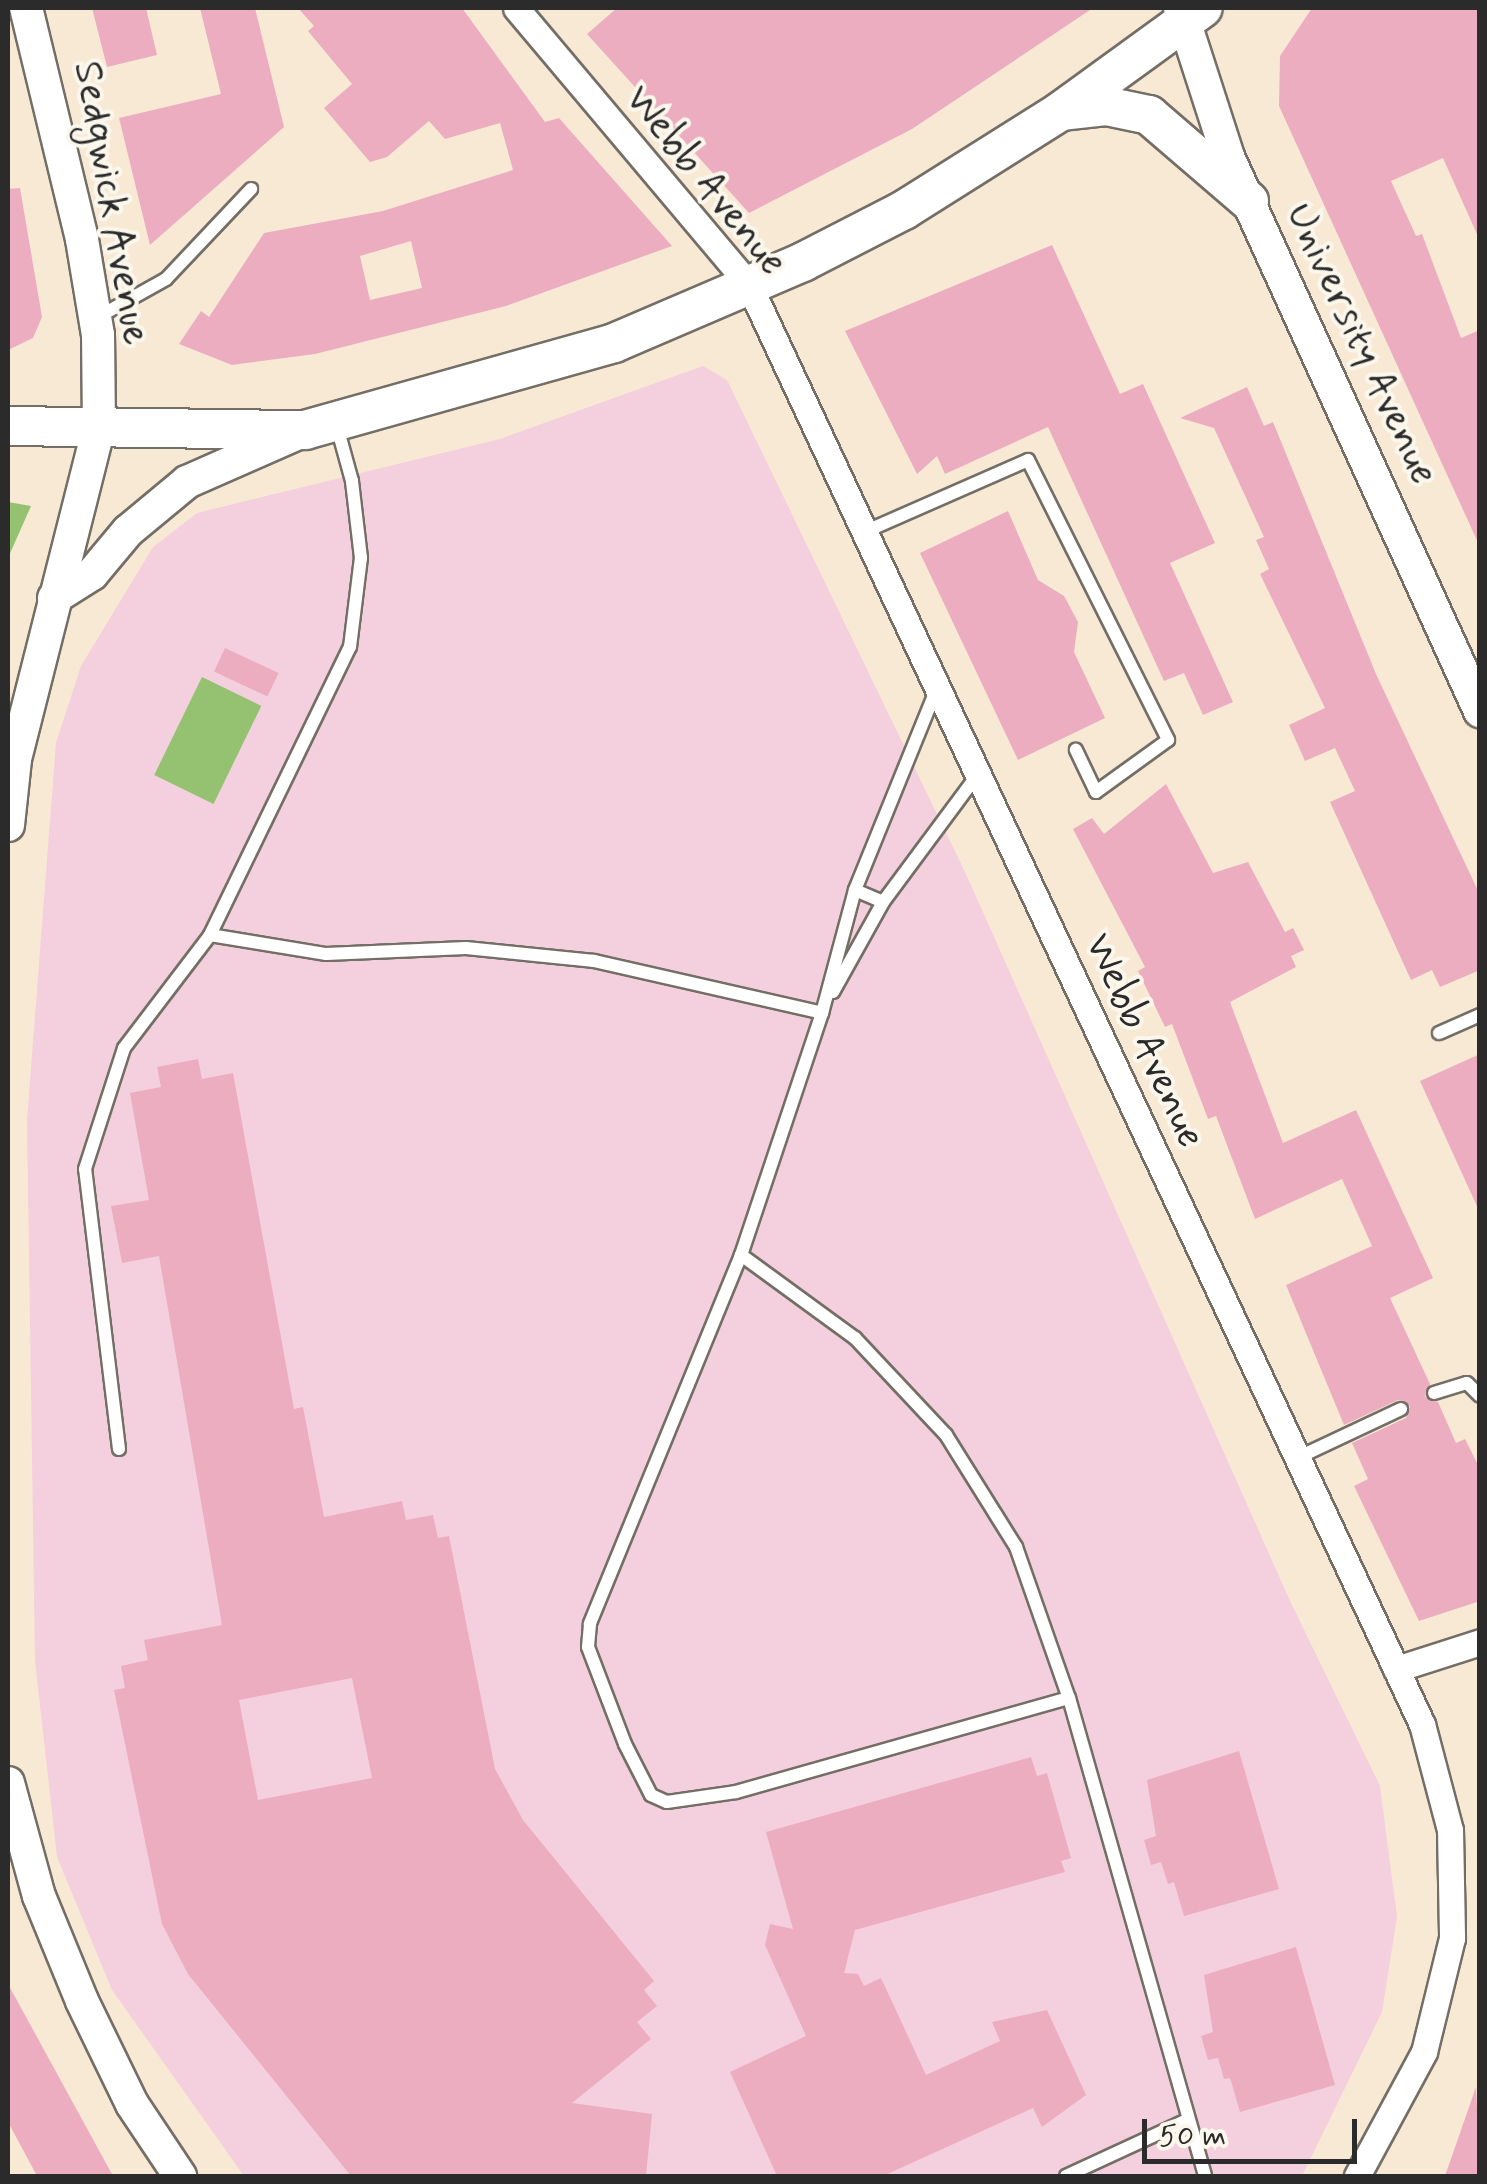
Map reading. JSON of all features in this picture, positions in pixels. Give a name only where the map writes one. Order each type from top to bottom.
[{"type":"main road","points":[[8,426],[320,426],[614,343],[749,285],[904,210],[1061,111],[1190,12]]},
{"type":"main road","points":[[1061,111],[1106,106],[1150,116],[1249,201]]},
{"type":"street","name":"Sedgwick Avenue","points":[[8,825],[11,747],[100,428],[96,318],[26,8]]},
{"type":"street","name":"Webb Avenue","points":[[523,10],[749,285],[1396,1669],[1440,1776],[1450,1830],[1452,1938],[1424,2052],[1358,2176]]},
{"type":"street","name":"University Avenue","points":[[1190,12],[1228,157],[1475,690]]},
{"type":"street","points":[[54,598],[92,574],[128,531],[187,482],[320,426]]},
{"type":"street","points":[[1396,1669],[1480,1642]]},
{"type":"street","points":[[8,1783],[38,1896],[82,2001],[132,2104],[180,2176]]},
{"type":"lane","points":[[96,318],[166,279],[250,189]]},
{"type":"lane","points":[[119,1449],[84,1169],[124,1048],[210,935],[350,647],[361,558],[352,481],[320,426]]},
{"type":"lane","points":[[864,532],[1028,460],[1168,740],[1096,792],[1076,750]]},
{"type":"lane","points":[[937,688],[854,890],[822,1013],[741,1256],[605,1593],[588,1647],[651,1794],[667,1802],[718,1796],[1069,1698]]},
{"type":"lane","points":[[822,1013],[883,902],[978,774]]},
{"type":"lane","points":[[854,890],[883,902]]},
{"type":"lane","points":[[210,935],[326,954],[466,948],[594,961],[822,1013]]},
{"type":"lane","points":[[1438,1033],[1480,1015]]},
{"type":"lane","points":[[741,1256],[855,1338],[946,1435],[1016,1547],[1069,1698],[1205,2176]]},
{"type":"lane","points":[[1434,1394],[1467,1383],[1480,1396]]},
{"type":"lane","points":[[1297,1458],[1401,1409]]},
{"type":"lane","points":[[1066,2176],[1187,2120]]},
{"type":"shaded area","points":[[703,366],[727,380],[966,874],[1291,1603],[1380,1786],[1397,1917],[1382,2012],[1302,2176],[244,2176],[112,1990],[57,1857],[35,1661],[27,1120],[56,743],[81,666],[153,547],[197,513],[500,439]]},
{"type":"green space","points":[[8,502],[31,506],[8,558]]},
{"type":"green space","points":[[202,677],[261,706],[214,804],[154,775]]},
{"type":"building","points":[[92,8],[146,8],[157,55],[107,67]]},
{"type":"building","points":[[200,8],[255,8],[284,127],[150,245],[119,118],[221,94]]},
{"type":"building","points":[[298,8],[462,8],[545,122],[559,118],[672,246],[506,306],[315,354],[232,365],[179,344],[201,311],[209,317],[264,233],[383,211],[513,170],[500,123],[445,139],[429,121],[387,157],[370,162],[324,108],[352,84],[308,31],[314,26]],"holes":[[[411,241],[422,288],[370,300],[360,256]]]},
{"type":"building","points":[[617,8],[1093,8],[912,129],[749,213],[587,34]]},
{"type":"building","points":[[1312,8],[1480,8],[1480,241],[1443,158],[1391,181],[1416,236],[1422,234],[1461,338],[1480,330],[1480,547],[1279,106],[1280,56]]},
{"type":"building","points":[[20,188],[42,317],[33,338],[8,350],[8,189]]},
{"type":"building","points":[[1052,245],[1120,394],[1143,384],[1215,543],[1170,563],[1233,702],[1203,715],[1184,673],[1164,681],[1048,427],[945,474],[937,456],[917,474],[845,331]]},
{"type":"building","points":[[1247,387],[1264,426],[1273,422],[1376,674],[1480,895],[1480,970],[1440,987],[1432,970],[1411,980],[1330,802],[1355,791],[1335,748],[1305,761],[1289,725],[1325,708],[1260,574],[1269,569],[1256,540],[1264,537],[1214,428],[1180,418]]},
{"type":"building","points":[[1008,511],[1038,580],[1064,596],[1078,622],[1074,652],[1105,718],[1018,760],[920,553]]},
{"type":"building","points":[[225,648],[278,673],[267,696],[214,672]]},
{"type":"building","points":[[1166,784],[1213,873],[1248,862],[1285,932],[1293,928],[1304,950],[1291,956],[1296,967],[1230,1002],[1283,1143],[1356,1110],[1433,1278],[1390,1298],[1430,1384],[1425,1397],[1438,1402],[1456,1443],[1465,1439],[1480,1469],[1480,1601],[1419,1621],[1354,1486],[1368,1479],[1352,1443],[1406,1418],[1410,1406],[1398,1400],[1344,1425],[1286,1285],[1372,1246],[1342,1179],[1255,1219],[1216,1116],[1208,1119],[1172,1024],[1165,1027],[1138,971],[1145,967],[1073,829],[1092,818],[1104,834]]},
{"type":"building","points":[[1480,1054],[1480,1213],[1420,1081]]},
{"type":"building","points":[[198,1059],[202,1079],[233,1073],[294,1409],[303,1407],[324,1517],[402,1501],[406,1520],[433,1515],[438,1538],[449,1536],[495,1769],[523,1820],[654,1981],[644,1990],[657,2006],[637,2022],[651,2039],[572,2103],[652,2114],[646,2176],[351,2176],[188,1974],[162,1924],[114,1690],[125,1688],[121,1666],[148,1660],[144,1640],[222,1625],[159,1256],[122,1263],[111,1206],[149,1200],[130,1093],[161,1087],[157,1067]],"holes":[[[352,1678],[372,1778],[258,1800],[239,1700]]]},
{"type":"building","points":[[1239,1751],[1279,1889],[1184,1916],[1174,1882],[1168,1884],[1161,1862],[1151,1865],[1144,1840],[1156,1836],[1147,1780]]},
{"type":"building","points":[[1031,1757],[1037,1776],[1047,1773],[1071,1858],[1061,1861],[1065,1872],[855,1930],[844,1973],[858,1974],[864,1986],[881,1978],[926,2075],[1000,2041],[992,2022],[1047,2010],[1086,2095],[1042,2127],[1033,2108],[883,2176],[777,2176],[730,2072],[806,2036],[765,1945],[770,1924],[793,1929],[766,1832]]},
{"type":"building","points":[[1296,1947],[1335,2085],[1240,2112],[1230,2078],[1224,2079],[1218,2058],[1208,2060],[1201,2036],[1213,2032],[1204,1975]]},
{"type":"building","points":[[8,1984],[113,2176],[37,2176],[8,2122]]},
{"type":"building","points":[[1476,2087],[1480,2176],[1445,2176]]}]
